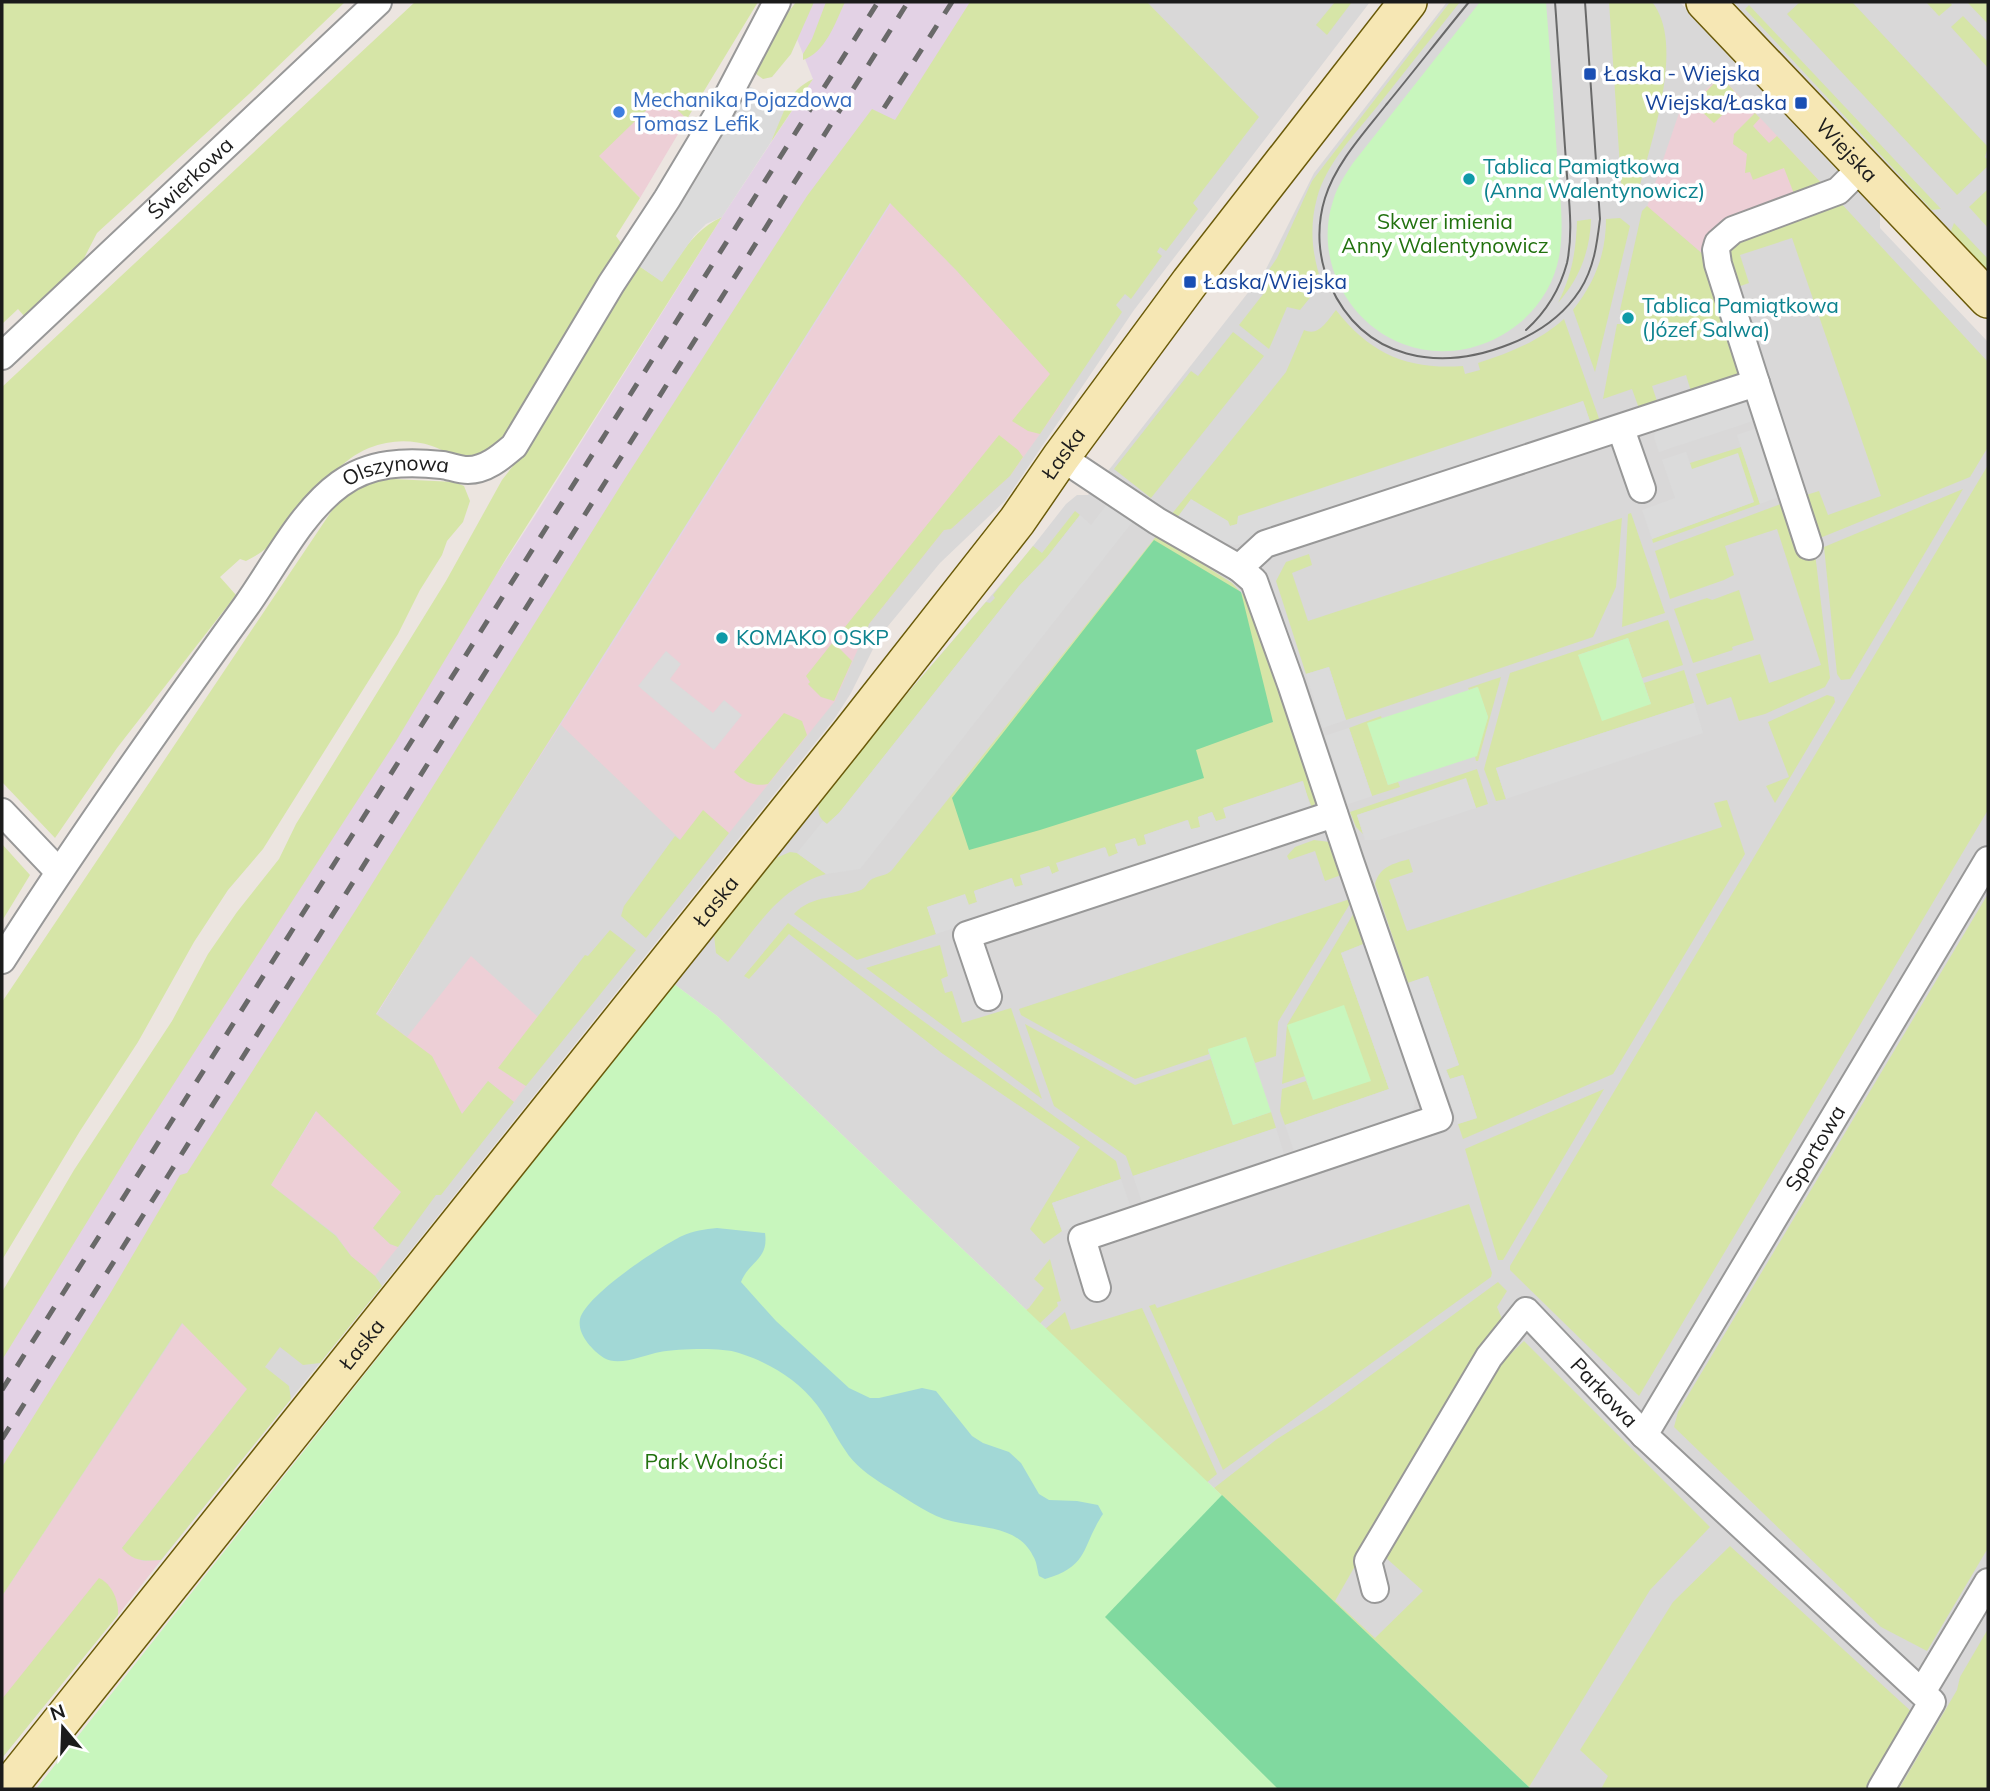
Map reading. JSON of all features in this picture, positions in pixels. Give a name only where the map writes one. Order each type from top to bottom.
[{"type":"main road","name":"Łaska","points":[[7,1789],[841,746],[1017,521],[1196,275],[1408,2]]},
{"type":"main road","name":"Wiejska","points":[[1705,2],[1988,299]]},
{"type":"street","name":"Świerkowa","points":[[2,356],[378,2]]},
{"type":"street","name":"Olszynowa","points":[[2,960],[59,872],[309,514],[338,485],[361,470],[393,464],[445,465],[468,470],[498,460],[514,446],[611,284],[721,109],[777,2]]},
{"type":"street","points":[[1809,546],[1718,264],[1716,250],[1718,243],[1732,230],[1838,191],[1861,167]]},
{"type":"street","points":[[1239,568],[1265,544],[1756,383]]},
{"type":"street","points":[[1621,429],[1642,489]]},
{"type":"street","points":[[1061,457],[1157,521],[1239,568],[1254,581],[1439,1118],[1082,1238],[1097,1288]]},
{"type":"street","points":[[2,812],[59,872]]},
{"type":"street","points":[[988,997],[967,935],[1334,814]]},
{"type":"street","name":"Sportowa","points":[[1644,1435],[1988,860]]},
{"type":"street","name":"Parkowa","points":[[1376,1589],[1368,1561],[1489,1357],[1526,1311],[1644,1435],[1922,1692]]},
{"type":"street","points":[[1881,1789],[1931,1702],[1922,1692],[1988,1582]]},
{"type":"shaded area","points":[[802,2],[1019,2],[455,888],[271,1185],[2,1596],[2,1332],[536,514],[722,217],[813,79],[791,24]]},
{"type":"shaded area","points":[[1019,2],[1370,2],[1134,310],[1005,501],[940,563],[879,637],[851,693],[835,718],[2,1758],[2,1596],[271,1185],[455,888]]},
{"type":"shaded area","points":[[1447,2],[1679,2],[1702,23],[1880,214],[1880,228],[1988,342],[1988,1789],[1531,1789],[717,1016],[674,984],[901,701],[1066,504],[1077,495],[1088,495],[1112,466],[1265,271],[1314,173]]},
{"type":"shaded area","points":[[1733,2],[1988,2],[1988,274],[1882,162]]},
{"type":"shaded area","points":[[635,66],[687,119],[640,198],[571,128]]},
{"type":"shaded area","points":[[1721,76],[1826,188],[1705,256],[1647,207],[1679,113]]},
{"type":"shaded area","points":[[749,86],[786,106],[771,142],[722,217],[706,224],[694,236],[662,282],[639,266],[680,206]]},
{"type":"shaded area","points":[[890,202],[1067,392],[1010,476],[951,529],[944,530],[869,624],[835,701],[705,863],[560,724]]},
{"type":"shaded area","points":[[1747,398],[1759,419],[1659,452],[1654,437],[1657,427]]},
{"type":"shaded area","points":[[1583,401],[1593,430],[1261,540],[1234,545],[1211,541],[1176,519],[1191,499],[1228,521],[1230,526],[1237,524],[1238,516]]},
{"type":"shaded area","points":[[1761,427],[1784,495],[1760,504],[1737,435]]},
{"type":"shaded area","points":[[1686,452],[1692,469],[1738,453],[1754,502],[1652,539],[1642,510],[1675,498],[1662,460]]},
{"type":"shaded area","points":[[1108,503],[1133,521],[860,869],[826,874],[797,853],[823,821],[827,824],[839,813],[1019,586],[1047,557],[1080,515],[1091,525]]},
{"type":"shaded area","points":[[666,651],[681,664],[670,679],[713,713],[724,700],[742,715],[714,750],[638,686]]},
{"type":"shaded area","points":[[1329,667],[1346,720],[1323,728],[1306,674]]},
{"type":"shaded area","points":[[1694,703],[1703,733],[1506,799],[1496,768]]},
{"type":"shaded area","points":[[1349,728],[1372,796],[1348,804],[1325,736]]},
{"type":"shaded area","points":[[1466,778],[1476,808],[1379,840],[1365,840],[1357,815]]},
{"type":"shaded area","points":[[1303,781],[1311,810],[936,934],[927,907],[965,894],[969,905],[977,902],[974,891],[1012,878],[1015,887],[1023,885],[1020,875],[1049,866],[1052,874],[1059,871],[1056,863],[1105,847],[1109,857],[1118,853],[1115,844],[1135,838],[1138,846],[1146,844],[1144,835],[1188,820],[1191,829],[1200,827],[1198,817],[1212,812],[1216,821],[1226,818],[1223,808]]},
{"type":"shaded area","points":[[1366,943],[1416,1090],[1414,1108],[1408,1116],[1295,1154],[1285,1125],[1389,1089],[1341,953]]},
{"type":"shaded area","points":[[471,956],[538,1017],[499,1068],[526,1086],[514,1102],[488,1081],[373,1228],[390,1244],[398,1247],[375,1276],[351,1256],[336,1235],[271,1185],[376,1014],[407,1037]]},
{"type":"shaded area","points":[[1428,976],[1459,1065],[1446,1070],[1450,1079],[1463,1075],[1477,1118],[1458,1124],[1408,983]]},
{"type":"shaded area","points":[[1276,1128],[1285,1157],[1143,1205],[1133,1176]]},
{"type":"shaded area","points":[[1121,1179],[1131,1208],[1062,1231],[1052,1203]]},
{"type":"shaded area","points":[[183,1323],[247,1389],[122,1548],[143,1561],[161,1560],[118,1615],[118,1606],[2,1699],[2,1596]]},
{"type":"green space","points":[[2,2],[345,2],[97,233],[43,338],[18,309],[2,324]]},
{"type":"green space","points":[[415,2],[758,2],[687,119],[662,95],[599,156],[640,198],[616,236],[621,243],[505,438],[486,453],[468,457],[416,442],[385,443],[351,458],[335,471],[279,537],[246,561],[240,559],[220,577],[236,595],[117,748],[55,838],[2,782],[2,387]]},
{"type":"green space","points":[[796,2],[814,2],[791,54],[772,77],[763,79],[756,74],[784,18]]},
{"type":"green space","points":[[826,2],[845,2],[824,44],[803,60],[803,54],[812,39]]},
{"type":"green space","points":[[970,2],[1147,2],[1259,117],[1193,203],[1198,209],[1166,251],[1160,247],[1157,252],[1162,256],[1131,299],[1125,294],[1116,305],[1122,312],[1040,434],[1028,431],[1012,421],[1050,374],[957,271],[890,203],[376,1014],[432,1056],[462,1114],[488,1081],[514,1102],[441,1195],[436,1195],[398,1247],[390,1244],[373,1228],[401,1192],[316,1111],[271,1185],[336,1236],[351,1256],[375,1276],[382,1286],[320,1363],[303,1365],[280,1347],[265,1367],[289,1386],[291,1399],[161,1560],[140,1560],[130,1556],[122,1548],[247,1389],[182,1323],[2,1596],[2,1467],[180,1175],[187,1173],[357,908],[626,477],[807,196],[872,109],[895,120]]},
{"type":"green space","points":[[1335,2],[1352,2],[1327,35],[1316,25]]},
{"type":"green space","points":[[1450,2],[1460,2],[1350,139],[1327,173],[1317,198],[1312,231],[1322,283],[1300,310],[1287,307],[1269,349],[1239,325],[1264,293],[1257,287],[1277,258],[1312,181]]},
{"type":"green space","name":"Skwer imienia Anny Walentynowicz","points":[[1480,2],[1546,2],[1561,207],[1559,257],[1551,282],[1538,303],[1521,321],[1501,336],[1478,346],[1453,351],[1428,350],[1403,344],[1383,334],[1351,305],[1332,266],[1328,223],[1337,191],[1353,163]]},
{"type":"green space","points":[[1609,2],[1652,2],[1662,20],[1666,42],[1663,93],[1639,190],[1631,196],[1622,197]]},
{"type":"green space","points":[[1800,2],[1852,2],[1988,147],[1985,157],[1988,166],[1957,195],[1787,14]]},
{"type":"green space","points":[[1926,2],[1950,2],[1952,5],[1939,16]]},
{"type":"green space","points":[[1967,2],[1988,2],[1988,24]]},
{"type":"green space","points":[[1749,5],[1941,209],[1932,210],[1745,9]]},
{"type":"green space","points":[[1963,16],[1988,42],[1988,68],[1951,27]]},
{"type":"green space","points":[[1721,76],[1740,98],[1714,123],[1700,110],[1683,116]]},
{"type":"green space","points":[[813,79],[771,142],[781,114],[791,97]]},
{"type":"green space","points":[[1755,113],[1760,118],[1753,126],[1769,143],[1777,136],[1826,188],[1796,199],[1784,168],[1753,180],[1750,172],[1745,173],[1747,154],[1733,144],[1734,134]]},
{"type":"green space","points":[[1988,189],[1988,228],[1969,207]]},
{"type":"green space","points":[[1838,200],[1988,362],[1988,447],[1970,477],[1820,538],[1800,497],[1819,491],[1828,515],[1881,496],[1792,238],[1740,255],[1749,283],[1732,289],[1726,247]]},
{"type":"green space","points":[[1647,206],[1705,256],[1744,374],[1693,398],[1686,375],[1652,386],[1659,407],[1641,414],[1632,389],[1603,399],[1617,324],[1632,324],[1631,311],[1620,310],[1642,211]]},
{"type":"green space","points":[[722,217],[507,557],[396,741],[140,1136],[2,1360],[2,1292],[74,1170],[172,1021],[208,954],[279,859],[296,824],[446,581],[502,480],[520,457],[639,266],[662,281],[695,236]]},
{"type":"green space","points":[[1620,218],[1630,226],[1595,372],[1573,310],[1598,267],[1604,244],[1606,219]]},
{"type":"green space","points":[[1591,219],[1582,264],[1558,303],[1572,263],[1577,221]]},
{"type":"green space","points":[[1954,223],[1988,259],[1988,272],[1951,231]]},
{"type":"green space","points":[[1336,310],[1362,338],[1392,356],[1425,365],[1463,366],[1465,374],[1480,370],[1478,363],[1534,340],[1564,319],[1602,427],[1593,430],[1583,401],[1238,524],[1230,526],[1176,519],[1171,515],[1286,372],[1304,330],[1318,330]]},
{"type":"green space","points":[[1233,332],[1264,356],[1151,498],[1114,469],[1191,371],[1198,376]]},
{"type":"green space","points":[[999,435],[1023,457],[1010,476],[951,529],[944,530],[869,624],[861,646],[841,632]]},
{"type":"green space","points":[[1741,447],[1760,504],[1653,543],[1652,539],[1754,502],[1691,469],[1690,463]]},
{"type":"green space","points":[[1988,465],[1988,810],[1639,1396],[1510,1270],[1510,1266]]},
{"type":"green space","points":[[393,479],[455,482],[464,486],[470,501],[463,522],[447,541],[442,555],[420,590],[398,634],[263,849],[228,890],[194,942],[138,1042],[80,1131],[2,1260],[2,1002],[343,494],[372,481]]},
{"type":"green space","points":[[1963,489],[1850,679],[1841,680],[1837,674],[1824,547]]},
{"type":"green space","points":[[1786,502],[1815,553],[1830,678],[1825,687],[1765,714],[1739,721],[1731,697],[1707,705],[1696,674],[1760,654],[1769,683],[1821,665],[1777,529],[1725,546],[1734,575],[1670,599],[1655,551]]},
{"type":"green space","points":[[1075,511],[1080,515],[1047,557],[1019,586],[839,813],[827,824],[819,813],[819,804],[901,701],[986,602],[990,603],[995,598],[993,595],[1033,546],[1042,553]]},
{"type":"green space","points":[[1631,513],[1665,613],[1622,627],[1628,514]]},
{"type":"green space","points":[[1622,518],[1616,587],[1593,637],[1346,720],[1329,667],[1306,674],[1276,581],[1286,562],[1309,554],[1312,565],[1292,573],[1308,621]]},
{"type":"green space","points":[[1157,535],[1232,583],[1247,599],[1318,799],[1312,808],[1302,781],[1224,808],[1227,818],[1216,822],[1212,812],[1198,817],[1201,827],[1191,830],[1187,820],[1144,835],[1147,844],[1138,847],[1135,838],[1115,845],[1118,853],[1108,857],[1106,848],[1057,864],[1059,871],[1052,874],[1049,866],[1020,876],[1023,885],[1015,887],[1011,878],[974,891],[977,902],[968,905],[965,895],[927,907],[936,934],[857,960],[794,914],[817,900],[861,890],[872,879],[892,870]]},
{"type":"green space","points":[[1154,540],[1241,592],[1273,722],[1196,750],[1204,778],[969,850],[952,798]]},
{"type":"green space","points":[[1739,590],[1754,640],[1693,663],[1674,609]]},
{"type":"green space","points":[[1668,620],[1683,665],[1642,678],[1628,638],[1578,655],[1651,704],[1644,683],[1684,670],[1694,703],[1496,768],[1506,799],[1496,801],[1484,769],[1510,673]]},
{"type":"green space","points":[[1628,638],[1651,704],[1602,721],[1578,655]]},
{"type":"green space","points":[[833,642],[852,661],[834,701],[821,697],[808,684],[810,682],[806,676]]},
{"type":"green space","points":[[1501,677],[1476,761],[1488,717],[1477,687],[1468,688]]},
{"type":"green space","points":[[1478,687],[1488,717],[1477,756],[1388,785],[1367,723]]},
{"type":"green space","points":[[1827,695],[1834,697],[1835,702],[1775,803],[1766,786],[1789,777],[1768,722]]},
{"type":"green space","points":[[784,713],[802,721],[807,735],[768,784],[759,785],[746,781],[734,772]]},
{"type":"green space","points":[[1381,716],[1382,719],[1368,723],[1388,785],[1398,782],[1400,787],[1372,796],[1349,728]]},
{"type":"green space","points":[[1477,769],[1488,804],[1476,808],[1466,779],[1357,815],[1363,834],[1356,827],[1350,812]]},
{"type":"green space","points":[[1727,800],[1745,854],[1613,1074],[1463,1139],[1458,1124],[1477,1118],[1463,1075],[1450,1079],[1446,1069],[1459,1065],[1428,976],[1408,983],[1375,884],[1380,873],[1409,859],[1413,872],[1389,880],[1407,931],[1722,827],[1714,803]]},
{"type":"green space","points":[[703,810],[729,833],[646,938],[621,916],[624,906],[675,836],[680,840]]},
{"type":"green space","points":[[1314,840],[1330,842],[1341,875],[1325,881],[1315,851],[1289,860],[1287,856],[1295,847]]},
{"type":"green space","points":[[2,844],[30,875],[2,921]]},
{"type":"green space","points":[[790,852],[797,853],[826,874],[795,888],[782,898],[728,962],[716,953],[714,935],[776,858]]},
{"type":"green space","points":[[1988,894],[1988,1548],[1927,1651],[1881,1627],[1674,1427],[1678,1412]]},
{"type":"green space","points":[[1350,899],[1351,902],[1278,1022],[1276,1056],[1255,1063],[1245,1037],[1208,1050],[1209,1054],[1135,1079],[1021,1015],[1019,1009]]},
{"type":"green space","points":[[1355,911],[1366,943],[1341,953],[1389,1089],[1285,1125],[1280,1111],[1282,1089],[1306,1081],[1313,1099],[1305,1076],[1282,1084],[1287,1025]]},
{"type":"green space","points":[[788,923],[1116,1161],[1121,1179],[1052,1203],[1062,1231],[1044,1244],[1030,1229],[1080,1147],[943,1054],[789,934],[749,979],[744,976]]},
{"type":"green space","points":[[610,930],[636,950],[526,1086],[498,1068],[585,955],[588,956]]},
{"type":"green space","points":[[940,945],[948,976],[941,979],[945,993],[952,991],[962,1023],[1011,1008],[1042,1099],[866,968]]},
{"type":"green space","name":"Park Wolności","points":[[674,984],[717,1016],[1531,1789],[36,1789]]},
{"type":"green space","points":[[1344,1005],[1371,1081],[1313,1100],[1287,1025]]},
{"type":"green space","points":[[1025,1024],[1135,1085],[1211,1059],[1233,1125],[1271,1112],[1276,1128],[1133,1176],[1126,1156],[1054,1106]]},
{"type":"green space","points":[[1246,1037],[1271,1112],[1233,1125],[1208,1049]]},
{"type":"green space","points":[[1604,1089],[1503,1260],[1498,1260],[1465,1149]]},
{"type":"green space","points":[[1469,1204],[1492,1273],[1491,1277],[1223,1470],[1149,1306],[1155,1304],[1157,1308]]},
{"type":"green space","points":[[1050,1259],[1061,1301],[1057,1302],[1058,1306],[1037,1326],[1012,1320],[1029,1308],[1044,1288],[1034,1279]]},
{"type":"green space","points":[[1498,1282],[1507,1291],[1497,1307],[1502,1319],[1501,1325],[1480,1348],[1335,1601],[1375,1638],[1423,1591],[1385,1557],[1499,1365],[1524,1341],[1710,1527],[1650,1590],[1529,1787],[1531,1789],[1214,1488],[1277,1439],[1326,1408]]},
{"type":"green space","points":[[1142,1308],[1217,1474],[1195,1492],[1043,1331],[1065,1312],[1071,1330]]},
{"type":"green space","points":[[1222,1495],[1531,1789],[1278,1789],[1105,1617]]},
{"type":"green space","points":[[1730,1546],[1913,1713],[1868,1789],[1601,1789],[1608,1776],[1580,1750],[1673,1602]]},
{"type":"green space","points":[[99,1578],[108,1584],[114,1594],[118,1615],[2,1758],[2,1699]]},
{"type":"green space","points":[[1988,1629],[1988,1789],[1899,1789],[1957,1690],[1960,1677]]},
{"type":"water","points":[[717,1228],[765,1233],[764,1249],[741,1282],[776,1321],[849,1388],[870,1398],[922,1388],[936,1391],[972,1436],[1009,1452],[1021,1463],[1039,1494],[1049,1500],[1098,1505],[1103,1514],[1077,1561],[1060,1574],[1045,1579],[1039,1576],[1034,1558],[1026,1545],[1017,1538],[1006,1532],[936,1516],[884,1485],[853,1461],[809,1396],[792,1380],[761,1362],[731,1351],[700,1349],[660,1352],[617,1361],[604,1358],[590,1346],[583,1336],[580,1319],[595,1297],[641,1261],[671,1242],[690,1233]]},
{"type":"tram line","points":[[1469,2],[1343,161],[1330,185],[1320,220],[1323,264],[1330,285],[1345,311],[1363,330],[1383,344],[1406,354],[1431,358],[1484,353],[1530,335],[1566,308],[1589,273],[1600,219],[1585,2]]},
{"type":"tram line","points":[[1526,330],[1540,316],[1556,291],[1564,273],[1569,250],[1570,212],[1555,2]]},
{"type":"railway","points":[[2,1390],[878,2]]},
{"type":"railway","points":[[2,1439],[908,2]]},
{"type":"railway","points":[[884,108],[952,2]]},
{"type":"place","name":"Łaska - Wiejska","points":[[1590,74]]},
{"type":"place","name":"Wiejska/Łaska","points":[[1801,103]]},
{"type":"place","name":"Mechanika Pojazdowa Tomasz Lefik","points":[[619,112]]},
{"type":"place","name":"Tablica Pamiątkowa (Anna Walentynowicz)","points":[[1469,179]]},
{"type":"place","name":"Łaska/Wiejska","points":[[1190,282]]},
{"type":"place","name":"Tablica Pamiątkowa (Józef Salwa)","points":[[1628,318]]},
{"type":"place","name":"KOMAKO OSKP","points":[[722,638]]}]
